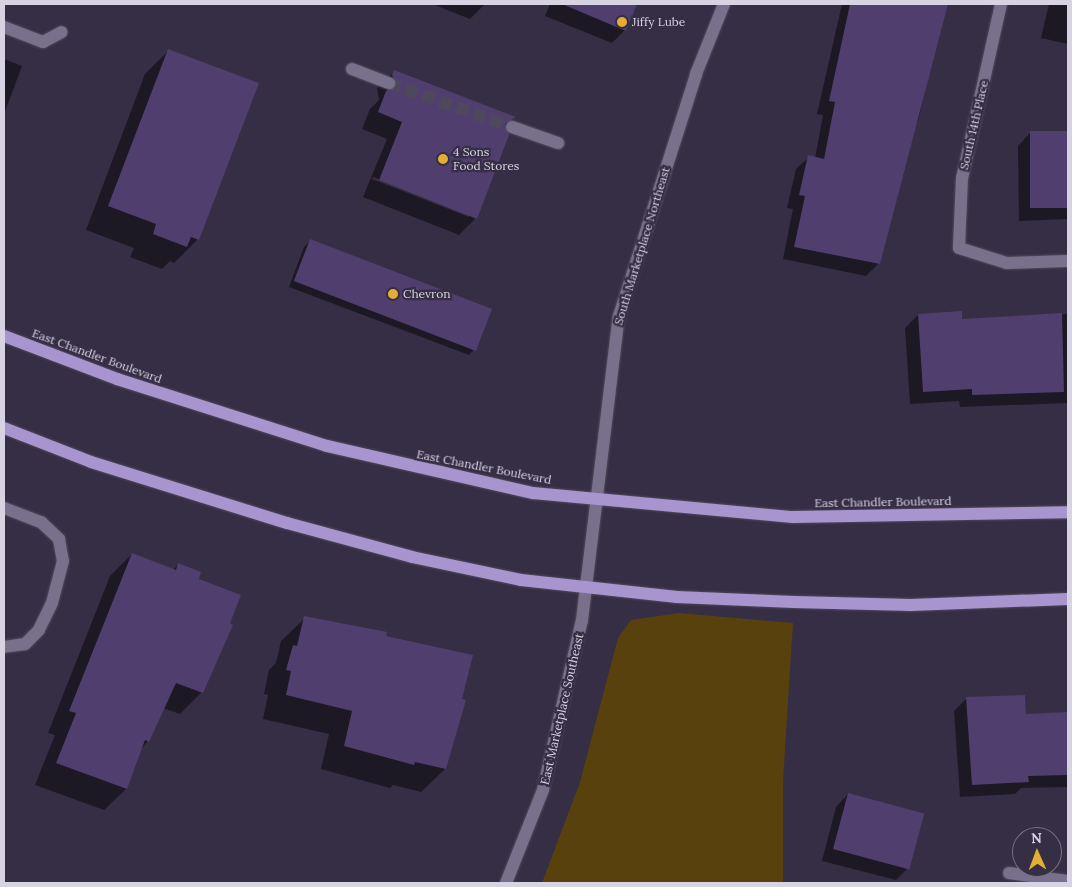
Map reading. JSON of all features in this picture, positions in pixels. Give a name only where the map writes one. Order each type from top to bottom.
[{"type":"main road","name":"East Chandler Boulevard","points":[[4,336],[117,379],[327,446],[533,493],[794,517],[1068,512]]},
{"type":"main road","points":[[4,428],[91,462],[287,523],[412,556],[520,580],[677,597],[794,602],[911,605],[1068,599]]},
{"type":"street","name":"South Marketplace Northeast","points":[[587,587],[619,316],[688,100],[724,4]]},
{"type":"street","name":"South 14th Place","points":[[1001,4],[962,178],[959,248],[1007,263],[1068,261]]},
{"type":"street","points":[[4,27],[43,42],[62,32]]},
{"type":"street","points":[[352,69],[389,83]]},
{"type":"street","points":[[512,127],[558,143]]},
{"type":"street","points":[[4,508],[40,522],[60,539],[63,562],[52,603],[39,630],[25,644],[4,647]]},
{"type":"street","name":"East Marketplace Southeast","points":[[506,883],[543,790],[561,719],[587,587]]},
{"type":"street","points":[[1009,873],[1068,881]]},
{"type":"shaded area","points":[[679,613],[793,623],[783,782],[783,883],[542,883],[580,782],[618,638],[631,620]]},
{"type":"building","name":"Jiffy Lube","points":[[562,4],[637,4],[626,31]]},
{"type":"building","points":[[850,4],[948,4],[880,264],[794,247],[805,196],[799,195],[808,155],[824,159],[835,102],[829,101]]},
{"type":"building","points":[[168,49],[259,83],[199,240],[191,237],[187,247],[153,234],[156,224],[108,206]]},
{"type":"building","name":"4 Sons Food Stores","points":[[394,70],[516,117],[505,124],[509,135],[477,219],[379,180],[402,122],[378,112],[386,91],[397,85],[392,75]]},
{"type":"building","points":[[1030,131],[1068,131],[1068,208],[1030,208]]},
{"type":"building","name":"Chevron","points":[[310,239],[492,309],[476,351],[294,281]]},
{"type":"building","points":[[962,311],[962,319],[1062,313],[1064,392],[972,395],[972,389],[923,392],[918,314]]},
{"type":"building","points":[[132,553],[176,570],[178,563],[201,572],[199,579],[241,595],[230,623],[233,625],[203,693],[176,683],[149,742],[145,740],[127,789],[56,763],[76,713],[69,711]]},
{"type":"building","points":[[304,616],[387,632],[386,636],[473,655],[462,699],[466,700],[446,769],[415,762],[414,765],[344,746],[352,711],[286,695],[291,671],[286,670],[293,645],[297,646]]},
{"type":"building","points":[[1025,695],[1026,714],[1068,712],[1068,775],[1028,776],[1029,782],[972,785],[966,697]]},
{"type":"building","points":[[848,793],[924,813],[909,869],[833,849]]},
{"type":"tunnel","points":[[389,83],[512,127]]},
{"type":"place","name":"Jiffy Lube","points":[[622,22]]},
{"type":"place","name":"4 Sons Food Stores","points":[[443,159]]},
{"type":"place","name":"Chevron","points":[[393,294]]}]
